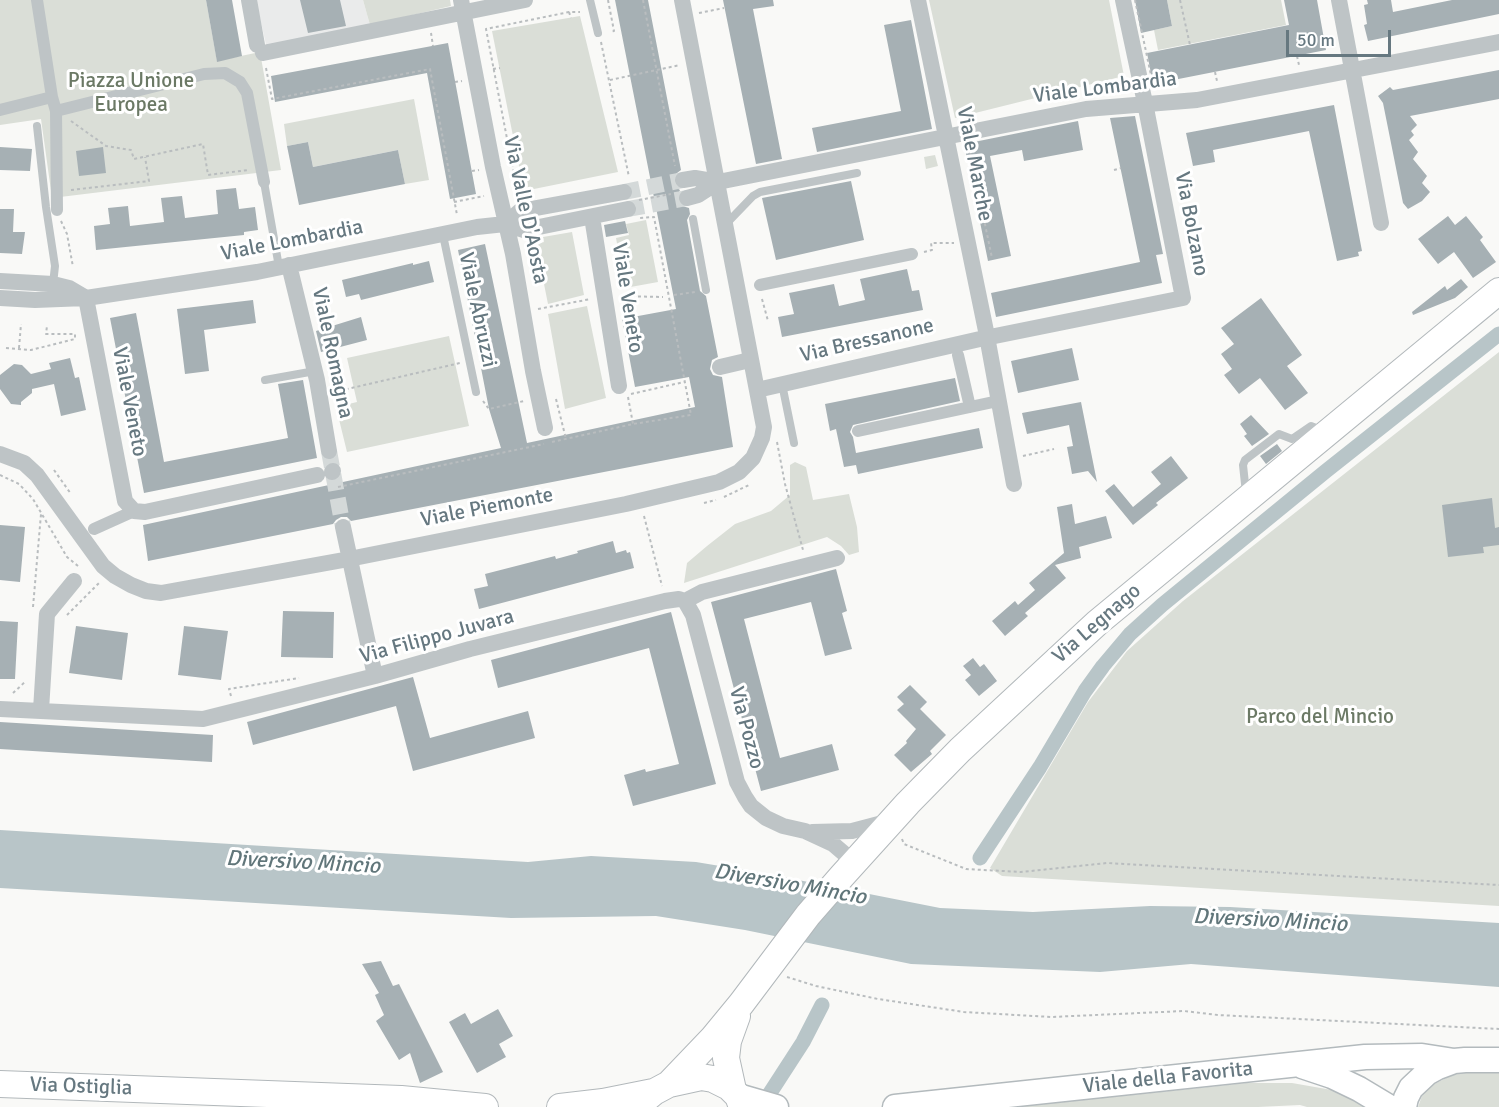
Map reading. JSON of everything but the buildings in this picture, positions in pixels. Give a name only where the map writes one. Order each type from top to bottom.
[{"type":"main road","name":"Via Legnago","points":[[653,1094],[700,1052],[848,869],[960,750],[1097,623],[1499,291]]},
{"type":"main road","name":"Via Legnago","points":[[738,1098],[726,1058],[728,1041],[741,1004]]},
{"type":"main road","name":"Viale della Favorita","points":[[895,1107],[1297,1064],[1393,1056],[1422,1056],[1454,1061],[1499,1060]]},
{"type":"main road","points":[[1404,1107],[1411,1088],[1418,1081],[1438,1067],[1454,1061]]},
{"type":"main road","name":"Viale della Favorita","points":[[1297,1064],[1332,1076],[1389,1107]]},
{"type":"main road","points":[[560,1107],[653,1094],[701,1077],[722,1083],[738,1098],[776,1107]]},
{"type":"main road","name":"Via Ostiglia","points":[[0,1084],[401,1099],[485,1107]]},
{"type":"street","points":[[37,0],[56,111],[57,210]]},
{"type":"street","points":[[249,0],[260,49],[463,6],[525,0]]},
{"type":"street","name":"Viale Piemonte","points":[[0,454],[24,463],[37,475],[103,566],[115,576],[146,591],[169,592],[626,504],[719,482],[739,472],[747,466],[759,448],[764,427],[682,0]]},
{"type":"street","name":"Viale Marche","points":[[918,0],[987,337],[1014,484]]},
{"type":"street","points":[[1123,0],[1145,103]]},
{"type":"street","points":[[1339,0],[1381,223]]},
{"type":"street","name":"Via Valle D'Aosta","points":[[463,6],[546,428]]},
{"type":"street","name":"Viale Lombardia","points":[[681,185],[698,195],[718,182],[1086,110],[1197,100],[1499,42]]},
{"type":"street","points":[[56,111],[204,74],[225,73],[240,82],[247,93],[264,182]]},
{"type":"street","points":[[0,110],[52,96]]},
{"type":"street","name":"Via Bolzano","points":[[987,337],[1183,298],[1145,103]]},
{"type":"street","name":"Viale Lombardia","points":[[505,224],[520,211],[631,200]]},
{"type":"street","name":"Viale Lombardia","points":[[0,298],[35,300],[86,298],[257,272],[505,224],[524,230],[592,217],[631,200]]},
{"type":"street","name":"Viale Veneto","points":[[592,217],[619,386]]},
{"type":"street","points":[[760,285],[912,254]]},
{"type":"street","name":"Viale Romagna","points":[[284,266],[315,371],[329,451]]},
{"type":"street","points":[[0,281],[53,284],[69,288],[86,298]]},
{"type":"street","name":"Viale Veneto","points":[[86,298],[125,501],[134,511]]},
{"type":"street","name":"Via Bressanone","points":[[757,390],[987,337]]},
{"type":"street","points":[[958,355],[970,407]]},
{"type":"street","points":[[720,367],[750,360]]},
{"type":"street","points":[[858,431],[998,401]]},
{"type":"street","points":[[94,529],[134,511],[145,512],[327,473]]},
{"type":"street","points":[[343,527],[375,676]]},
{"type":"street","name":"Via Filippo Juvara","points":[[5,702],[41,710],[203,719],[665,601],[680,598],[686,601],[702,592],[837,558]]},
{"type":"street","points":[[41,710],[47,614],[79,576]]},
{"type":"street","name":"Via Pozzo","points":[[686,601],[693,615],[740,788],[751,806],[766,818],[783,826],[805,831],[833,844],[848,869]]},
{"type":"street","name":"Via Pozzo","points":[[805,831],[852,831],[892,820]]},
{"type":"lane","points":[[590,0],[598,33]]},
{"type":"lane","points":[[37,126],[45,207],[55,266],[53,284]]},
{"type":"lane","points":[[726,224],[753,196],[760,192],[857,173]]},
{"type":"lane","points":[[264,182],[284,266]]},
{"type":"lane","points":[[693,219],[706,290]]},
{"type":"lane","name":"Viale Abruzzi","points":[[443,235],[476,392]]},
{"type":"lane","points":[[265,380],[315,371]]},
{"type":"lane","points":[[782,383],[794,442]]},
{"type":"path","points":[[328,489],[633,424],[691,415],[654,216],[631,200],[610,80],[598,33],[614,31],[608,0]]},
{"type":"path","points":[[631,200],[681,185],[643,0]]},
{"type":"path","points":[[1135,0],[1151,75]]},
{"type":"path","points":[[1180,0],[1190,45]]},
{"type":"path","points":[[699,13],[724,8]]},
{"type":"path","points":[[518,196],[486,29],[569,12],[580,11],[582,19]]},
{"type":"path","points":[[569,12],[571,18]]},
{"type":"path","points":[[260,49],[272,99],[430,69],[458,220]]},
{"type":"path","points":[[610,80],[682,64]]},
{"type":"path","points":[[493,69],[500,68]]},
{"type":"path","points":[[56,111],[106,146],[131,150],[134,159],[203,144],[208,175],[262,169]]},
{"type":"path","points":[[969,147],[992,258]]},
{"type":"path","points":[[57,191],[148,181],[145,157]]},
{"type":"path","points":[[1114,170],[1121,168]]},
{"type":"path","points":[[454,202],[490,194]]},
{"type":"path","points":[[57,210],[67,234],[73,267]]},
{"type":"path","points":[[912,254],[932,250],[931,243],[954,243]]},
{"type":"path","points":[[762,298],[768,321]]},
{"type":"path","points":[[19,349],[21,324]]},
{"type":"path","points":[[6,348],[31,350],[75,339],[75,334],[46,334],[47,326]]},
{"type":"path","points":[[319,396],[470,360]]},
{"type":"path","points":[[633,424],[628,395],[684,382]]},
{"type":"path","points":[[476,392],[489,409],[524,401]]},
{"type":"path","points":[[556,399],[566,439]]},
{"type":"path","points":[[774,450],[777,442],[784,484],[807,565]]},
{"type":"path","points":[[1009,459],[1054,449]]},
{"type":"path","points":[[49,465],[72,495]]},
{"type":"path","points":[[0,475],[19,484],[33,499],[79,576]]},
{"type":"path","points":[[700,504],[731,496],[752,483]]},
{"type":"path","points":[[32,615],[41,514]]},
{"type":"path","points":[[636,516],[644,516],[665,601]]},
{"type":"path","points":[[62,620],[99,583]]},
{"type":"path","points":[[5,702],[26,682],[27,671]]},
{"type":"path","points":[[232,704],[229,688],[307,677]]},
{"type":"path","points":[[892,820],[904,844],[966,869],[1022,872],[1107,863],[1499,885]]},
{"type":"path","points":[[767,970],[816,986],[878,999],[964,1012],[1051,1017],[1184,1011],[1218,1015],[1499,1029]]},
{"type":"shaded area","points":[[256,0],[363,0],[370,25],[267,49]]},
{"type":"green space","name":"Piazza Unione Europea","points":[[0,0],[206,0],[217,61],[260,52],[281,170],[52,198],[41,119],[0,125]]},
{"type":"green space","points":[[363,0],[450,0],[451,6],[370,25]]},
{"type":"green space","points":[[929,0],[1109,0],[1124,76],[955,118]]},
{"type":"green space","points":[[1167,0],[1281,0],[1286,25],[1158,50],[1154,30],[1172,26]]},
{"type":"green space","points":[[580,16],[618,172],[524,191],[492,31]]},
{"type":"green space","points":[[414,99],[429,180],[405,184],[398,150],[313,167],[308,142],[287,146],[284,124]]},
{"type":"green space","points":[[935,155],[938,166],[926,169],[924,157]]},
{"type":"green space","points":[[646,220],[658,282],[625,288],[616,238],[629,235],[626,224]]},
{"type":"green space","points":[[572,232],[584,295],[548,304],[536,244],[544,242],[543,237]]},
{"type":"green space","points":[[587,306],[606,398],[565,409],[548,314]]},
{"type":"green space","points":[[449,336],[469,426],[347,452],[336,407],[357,402],[347,358]]},
{"type":"green space","name":"Parco del Mincio","points":[[1499,352],[1499,906],[1002,876],[990,868],[1088,702],[1127,651],[1183,601]]},
{"type":"green space","points":[[795,462],[806,467],[813,500],[849,494],[857,527],[859,552],[849,555],[841,546],[827,537],[684,583],[687,563],[707,546],[735,524],[771,511],[790,495],[790,465]]},
{"type":"green space","points":[[1461,1071],[1499,1072],[1499,1107],[1418,1107],[1422,1096],[1430,1086]]},
{"type":"green space","points":[[1246,1083],[1292,1083],[1332,1090],[1372,1107],[1307,1107],[1300,1105],[1016,1107]]},
{"type":"water","name":"Diversivo Mincio","points":[[0,830],[528,862],[591,856],[696,862],[940,908],[1033,912],[1150,906],[1230,907],[1499,923],[1499,987],[1191,964],[1100,972],[911,964],[745,930],[656,916],[511,918],[0,888]]},
{"type":"waterway","points":[[980,858],[1040,767],[1085,691],[1130,634],[1162,605],[1326,471],[1499,334]]},
{"type":"waterway","points":[[770,1093],[803,1042],[822,1005]]},
{"type":"tunnel","points":[[624,192],[683,180]]},
{"type":"tunnel","points":[[628,209],[687,198]]},
{"type":"tunnel","points":[[329,451],[343,527]]}]
